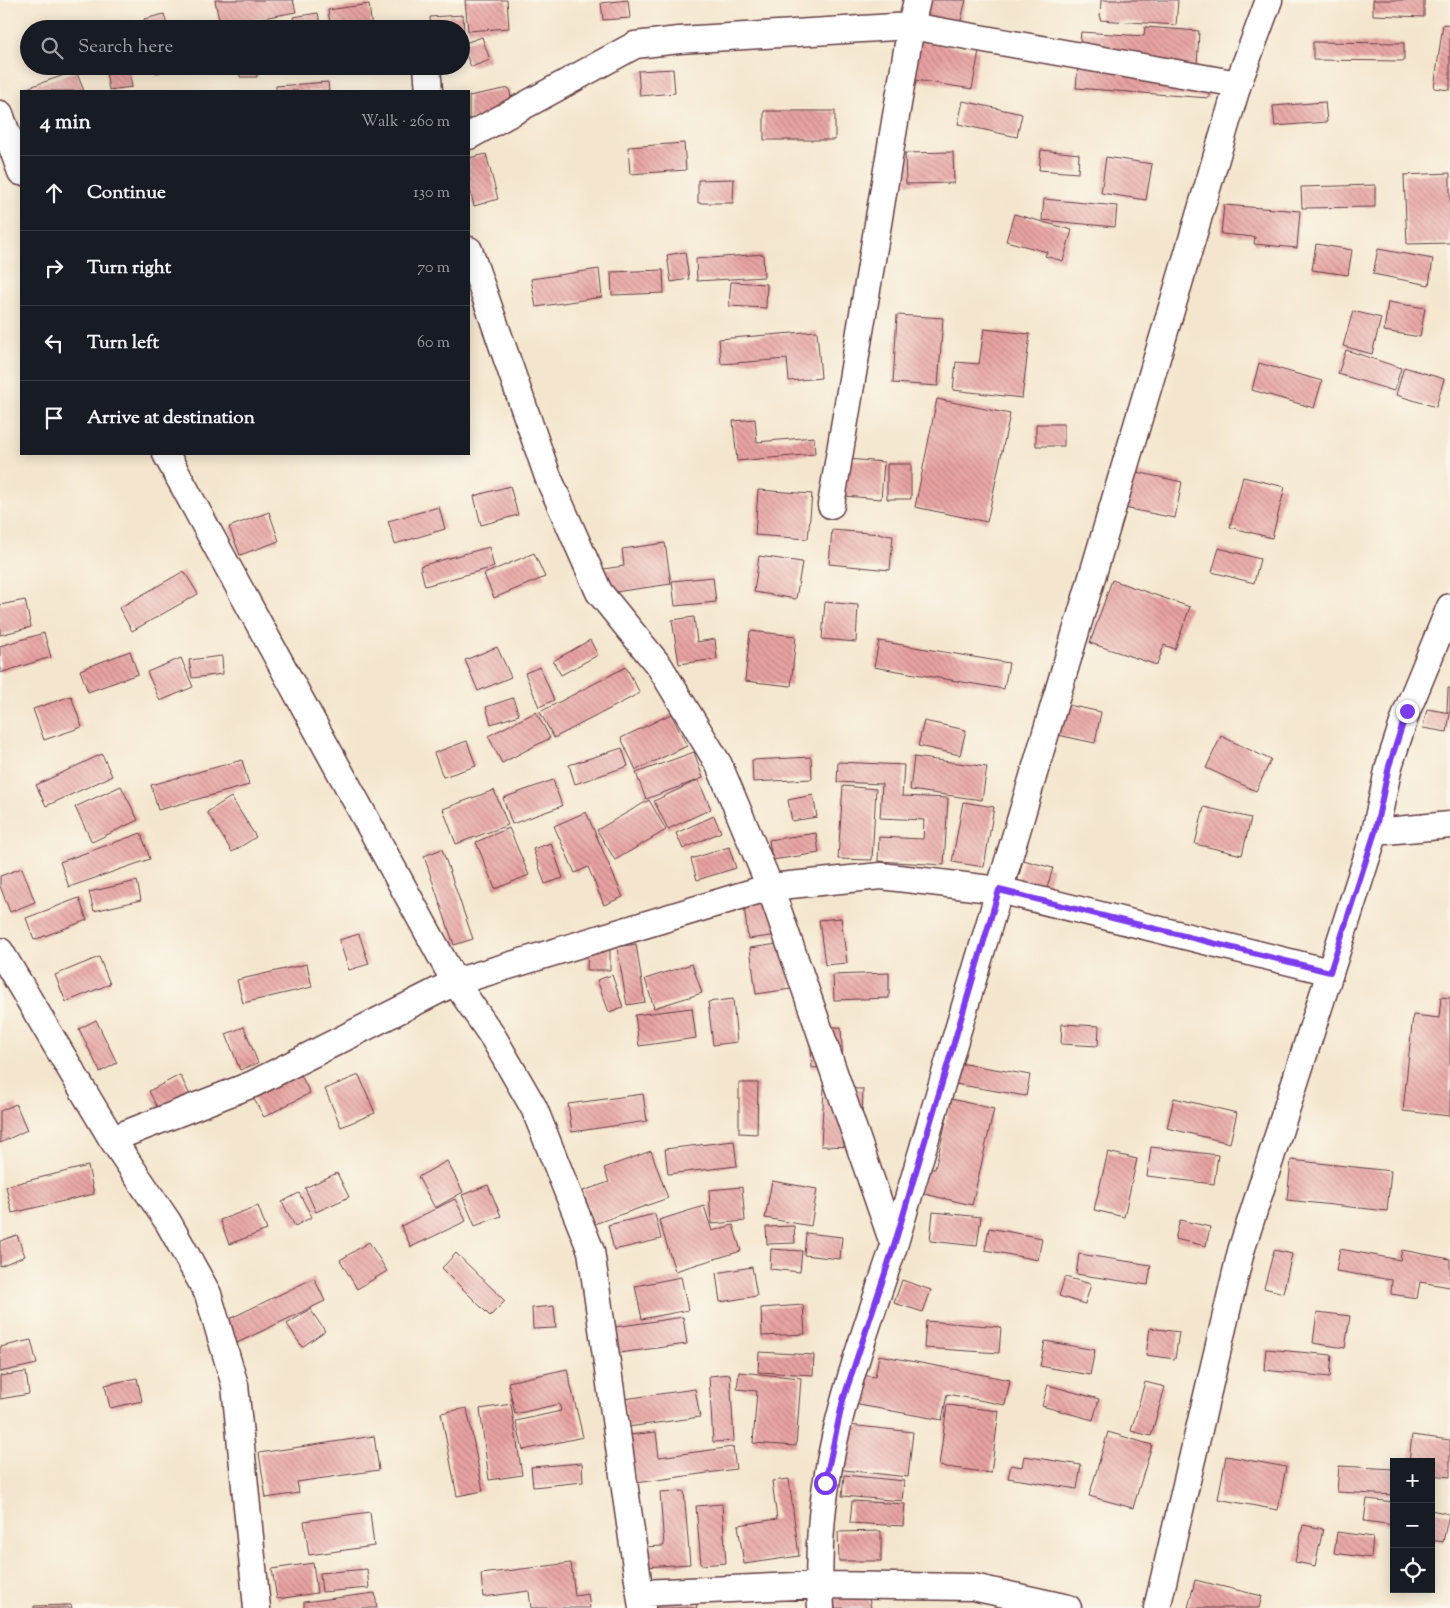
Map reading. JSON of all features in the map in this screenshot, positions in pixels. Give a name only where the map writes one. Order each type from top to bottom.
[{"type":"street","points":[[831,505],[911,26],[917,0]]},
{"type":"street","points":[[820,1596],[825,1483],[843,1400],[894,1246],[1238,84],[1269,0]]},
{"type":"street","points":[[470,135],[635,45],[679,40],[911,26],[1238,84]]},
{"type":"street","points":[[428,75],[429,90]]},
{"type":"street","points":[[0,114],[12,166]]},
{"type":"street","points":[[470,253],[548,477],[598,592],[660,667],[719,765],[770,887],[894,1246]]},
{"type":"street","points":[[167,455],[455,982],[493,1037],[534,1108],[591,1251],[641,1600],[820,1596],[973,1587],[1068,1608]]},
{"type":"street","points":[[1157,1608],[1241,1251],[1375,832],[1389,766],[1407,711],[1450,606]]},
{"type":"street","points":[[1375,832],[1450,825]]},
{"type":"street","points":[[112,1139],[253,1084],[455,982],[770,887],[882,876],[999,890],[1330,972]]},
{"type":"street","points":[[0,951],[112,1139],[168,1222],[208,1294],[235,1385],[257,1608]]},
{"type":"building","points":[[215,0],[293,0],[296,12],[253,20],[219,20]]},
{"type":"building","points":[[465,0],[507,0],[509,28],[470,31],[470,20],[467,20]]},
{"type":"building","points":[[628,0],[630,18],[603,20],[601,3]]},
{"type":"building","points":[[922,0],[966,0],[960,24],[918,14]]},
{"type":"building","points":[[1101,0],[1178,0],[1176,25],[1100,20]]},
{"type":"building","points":[[1373,0],[1424,0],[1424,17],[1373,15]]},
{"type":"building","points":[[369,4],[371,20],[330,20],[328,10]]},
{"type":"building","points":[[318,13],[319,20],[294,20],[293,17]]},
{"type":"building","points":[[164,14],[166,20],[144,20]]},
{"type":"building","points":[[463,15],[463,20],[430,20],[430,17]]},
{"type":"building","points":[[1443,24],[1450,25],[1450,90],[1434,88]]},
{"type":"building","points":[[1145,27],[1199,31],[1197,67],[1211,68],[1209,98],[1076,88],[1081,32],[1144,36]]},
{"type":"building","points":[[482,37],[490,60],[471,67],[470,41]]},
{"type":"building","points":[[910,40],[979,51],[972,89],[903,78]]},
{"type":"building","points":[[1313,42],[1404,43],[1404,61],[1313,60]]},
{"type":"building","points":[[673,69],[675,93],[640,96],[638,71]]},
{"type":"building","points":[[64,75],[78,75],[84,90],[24,90]]},
{"type":"building","points":[[106,75],[130,75],[132,87],[109,90]]},
{"type":"building","points":[[240,75],[257,75],[257,77],[240,77]]},
{"type":"building","points":[[328,82],[329,90],[276,90],[276,86]]},
{"type":"building","points":[[509,88],[514,110],[470,119],[470,96]]},
{"type":"building","points":[[963,101],[1022,114],[1017,137],[958,124]]},
{"type":"building","points":[[1325,102],[1327,122],[1275,126],[1273,106]]},
{"type":"building","points":[[764,111],[835,111],[835,140],[764,140]]},
{"type":"building","points":[[684,143],[686,170],[630,174],[628,147]]},
{"type":"building","points":[[1041,150],[1079,154],[1078,173],[1039,170]]},
{"type":"building","points":[[953,152],[954,183],[906,184],[905,153]]},
{"type":"building","points":[[486,154],[498,199],[474,206],[470,190],[470,158]]},
{"type":"building","points":[[1106,157],[1152,164],[1146,200],[1101,193]]},
{"type":"building","points":[[1450,173],[1450,243],[1407,244],[1404,175]]},
{"type":"building","points":[[734,179],[733,203],[698,203],[698,180]]},
{"type":"building","points":[[1375,185],[1375,207],[1302,208],[1301,187]]},
{"type":"building","points":[[1044,199],[1117,206],[1115,227],[1042,220]]},
{"type":"building","points":[[1224,205],[1300,211],[1297,248],[1254,244],[1255,237],[1221,234]]},
{"type":"building","points":[[1014,214],[1072,230],[1063,261],[1045,256],[1047,252],[1006,241]]},
{"type":"building","points":[[1316,244],[1352,250],[1348,275],[1312,270]]},
{"type":"building","points":[[1378,249],[1433,259],[1429,285],[1373,274]]},
{"type":"building","points":[[685,252],[689,279],[671,282],[667,255]]},
{"type":"building","points":[[763,254],[764,277],[697,281],[696,259]]},
{"type":"building","points":[[599,269],[602,297],[536,307],[531,279]]},
{"type":"building","points":[[663,270],[664,293],[612,295],[611,272]]},
{"type":"building","points":[[731,282],[767,284],[766,308],[729,306]]},
{"type":"building","points":[[1388,302],[1425,308],[1420,337],[1384,331]]},
{"type":"building","points":[[1353,311],[1381,318],[1372,354],[1343,346]]},
{"type":"building","points":[[897,315],[943,318],[938,386],[893,383]]},
{"type":"building","points":[[984,329],[1030,334],[1022,398],[953,390],[956,362],[979,364]]},
{"type":"building","points":[[817,331],[821,378],[789,381],[787,359],[721,364],[719,339]]},
{"type":"building","points":[[1346,350],[1401,368],[1394,391],[1338,374]]},
{"type":"building","points":[[1259,363],[1322,381],[1314,408],[1252,390]]},
{"type":"building","points":[[1404,367],[1444,379],[1436,407],[1396,395]]},
{"type":"building","points":[[937,399],[1010,414],[987,522],[915,507]]},
{"type":"building","points":[[755,419],[757,442],[814,437],[815,454],[737,461],[733,421]]},
{"type":"building","points":[[1036,424],[1064,424],[1064,446],[1036,446]]},
{"type":"building","points":[[847,459],[884,462],[881,499],[844,496]]},
{"type":"building","points":[[887,464],[911,464],[911,499],[887,499]]},
{"type":"building","points":[[1132,471],[1182,482],[1175,518],[1124,508]]},
{"type":"building","points":[[1243,477],[1285,487],[1272,538],[1230,527]]},
{"type":"building","points":[[510,486],[518,515],[481,525],[474,496]]},
{"type":"building","points":[[758,490],[812,494],[808,539],[755,535]]},
{"type":"building","points":[[439,507],[445,529],[395,544],[388,521]]},
{"type":"building","points":[[269,512],[279,541],[240,555],[229,527]]},
{"type":"building","points":[[832,530],[893,535],[890,570],[829,564]]},
{"type":"building","points":[[665,543],[671,584],[601,594],[597,570],[624,566],[622,549]]},
{"type":"building","points":[[489,547],[494,567],[425,586],[420,566]]},
{"type":"building","points":[[1219,548],[1260,559],[1254,583],[1212,572]]},
{"type":"building","points":[[534,553],[545,577],[494,598],[484,574]]},
{"type":"building","points":[[759,556],[802,562],[796,599],[754,592]]},
{"type":"building","points":[[184,571],[198,594],[132,631],[119,608]]},
{"type":"building","points":[[713,577],[716,602],[675,606],[672,581]]},
{"type":"building","points":[[1112,580],[1190,607],[1175,649],[1164,645],[1157,665],[1090,643]]},
{"type":"building","points":[[25,600],[31,627],[0,635],[0,605]]},
{"type":"building","points":[[825,602],[858,605],[856,642],[822,639]]},
{"type":"building","points":[[694,617],[697,642],[715,639],[717,659],[679,664],[672,620]]},
{"type":"building","points":[[750,631],[796,636],[791,686],[745,681]]},
{"type":"building","points":[[44,633],[51,657],[0,673],[0,646]]},
{"type":"building","points":[[590,640],[598,655],[561,675],[553,661]]},
{"type":"building","points":[[879,641],[1009,663],[1004,689],[874,667]]},
{"type":"building","points":[[497,647],[511,677],[478,691],[465,660]]},
{"type":"building","points":[[130,651],[138,674],[88,692],[80,670]]},
{"type":"building","points":[[222,656],[223,674],[192,678],[189,660]]},
{"type":"building","points":[[181,658],[193,687],[160,701],[147,672]]},
{"type":"building","points":[[540,667],[554,700],[539,707],[525,673]]},
{"type":"building","points":[[626,667],[640,693],[554,738],[540,712]]},
{"type":"building","points":[[1448,688],[1450,688],[1450,712],[1447,712]]},
{"type":"building","points":[[71,696],[82,727],[44,740],[33,709]]},
{"type":"building","points":[[513,698],[519,715],[491,724],[486,707]]},
{"type":"building","points":[[1059,703],[1101,712],[1095,743],[1053,734]]},
{"type":"building","points":[[1427,709],[1450,713],[1447,732],[1423,728]]},
{"type":"building","points":[[536,712],[550,738],[502,763],[488,736]]},
{"type":"building","points":[[671,714],[687,746],[636,770],[621,738]]},
{"type":"building","points":[[924,721],[966,730],[960,755],[918,746]]},
{"type":"building","points":[[1221,736],[1271,760],[1256,791],[1206,768]]},
{"type":"building","points":[[467,741],[476,766],[443,777],[434,753]]},
{"type":"building","points":[[622,748],[628,766],[575,784],[569,765]]},
{"type":"building","points":[[694,752],[703,778],[646,799],[636,773]]},
{"type":"building","points":[[102,754],[112,776],[46,806],[36,785]]},
{"type":"building","points":[[811,757],[812,779],[753,782],[752,760]]},
{"type":"building","points":[[914,757],[987,767],[982,800],[910,790]]},
{"type":"building","points":[[242,760],[249,785],[158,810],[151,785]]},
{"type":"building","points":[[838,762],[904,765],[902,796],[948,798],[944,865],[878,861],[879,837],[923,839],[924,820],[880,818],[882,784],[837,782]]},
{"type":"building","points":[[553,780],[562,806],[512,824],[503,798]]},
{"type":"building","points":[[698,780],[711,809],[668,829],[654,801]]},
{"type":"building","points":[[121,786],[138,820],[92,842],[75,807]]},
{"type":"building","points":[[843,786],[876,789],[872,860],[838,859]]},
{"type":"building","points":[[494,790],[508,825],[456,844],[443,809]]},
{"type":"building","points":[[813,795],[817,817],[792,821],[788,800]]},
{"type":"building","points":[[231,797],[256,837],[232,852],[207,812]]},
{"type":"building","points":[[649,800],[666,830],[615,860],[597,830]]},
{"type":"building","points":[[963,802],[994,807],[984,867],[952,862]]},
{"type":"building","points":[[1204,807],[1251,818],[1242,855],[1195,844]]},
{"type":"building","points":[[586,812],[623,897],[604,905],[588,867],[575,873],[554,826]]},
{"type":"building","points":[[714,816],[721,832],[683,849],[676,833]]},
{"type":"building","points":[[509,828],[529,875],[495,889],[476,842]]},
{"type":"building","points":[[141,833],[150,859],[69,887],[60,862]]},
{"type":"building","points":[[816,833],[819,853],[772,860],[769,840]]},
{"type":"building","points":[[551,843],[563,878],[545,884],[533,849]]},
{"type":"building","points":[[729,847],[736,868],[697,880],[691,859]]},
{"type":"building","points":[[442,849],[473,939],[454,945],[424,856]]},
{"type":"building","points":[[1023,860],[1053,868],[1046,891],[1017,883]]},
{"type":"building","points":[[22,868],[35,902],[10,912],[0,886],[0,876]]},
{"type":"building","points":[[137,881],[141,900],[94,911],[89,892]]},
{"type":"building","points":[[79,898],[87,920],[34,940],[26,918]]},
{"type":"building","points":[[783,900],[787,934],[748,939],[744,905]]},
{"type":"building","points":[[841,918],[847,963],[825,965],[819,920]]},
{"type":"building","points":[[359,934],[369,964],[349,970],[339,940]]},
{"type":"building","points":[[785,943],[791,989],[756,994],[750,948]]},
{"type":"building","points":[[636,944],[645,1002],[627,1005],[617,947]]},
{"type":"building","points":[[588,946],[610,946],[610,970],[587,970]]},
{"type":"building","points":[[99,957],[110,984],[66,1002],[55,975]]},
{"type":"building","points":[[307,964],[312,987],[243,1003],[237,980]]},
{"type":"building","points":[[692,964],[702,993],[654,1008],[645,979]]},
{"type":"building","points":[[889,973],[889,998],[834,1000],[833,975]]},
{"type":"building","points":[[612,975],[623,1007],[609,1012],[597,980]]},
{"type":"building","points":[[1441,997],[1450,998],[1450,1116],[1403,1111],[1413,1015],[1439,1018]]},
{"type":"building","points":[[733,999],[737,1042],[713,1045],[708,1002]]},
{"type":"building","points":[[692,1008],[696,1038],[639,1046],[635,1015]]},
{"type":"building","points":[[96,1020],[117,1063],[100,1072],[79,1029]]},
{"type":"building","points":[[1062,1024],[1099,1026],[1098,1046],[1061,1044]]},
{"type":"building","points":[[244,1027],[258,1063],[240,1070],[226,1034]]},
{"type":"building","points":[[841,1027],[843,1066],[812,1068],[810,1028]]},
{"type":"building","points":[[959,1063],[1030,1075],[1026,1096],[955,1084]]},
{"type":"building","points":[[297,1067],[310,1093],[264,1117],[250,1092]]},
{"type":"building","points":[[180,1075],[190,1095],[159,1111],[149,1091]]},
{"type":"building","points":[[359,1075],[375,1113],[341,1127],[325,1089]]},
{"type":"building","points":[[739,1083],[758,1083],[757,1134],[739,1133]]},
{"type":"building","points":[[824,1088],[863,1089],[861,1147],[821,1146]]},
{"type":"building","points":[[643,1094],[647,1121],[572,1132],[568,1104]]},
{"type":"building","points":[[1174,1098],[1237,1113],[1230,1143],[1167,1128]]},
{"type":"building","points":[[951,1099],[994,1109],[972,1205],[920,1193],[926,1168],[935,1169]]},
{"type":"building","points":[[16,1104],[27,1130],[0,1143],[0,1111]]},
{"type":"building","points":[[734,1141],[737,1166],[668,1174],[665,1149]]},
{"type":"building","points":[[1151,1147],[1218,1155],[1214,1184],[1147,1176]]},
{"type":"building","points":[[651,1151],[668,1198],[594,1224],[583,1191],[609,1182],[604,1168]]},
{"type":"building","points":[[1108,1152],[1137,1159],[1124,1217],[1094,1210]]},
{"type":"building","points":[[1291,1160],[1391,1171],[1387,1211],[1287,1200]]},
{"type":"building","points":[[447,1161],[463,1192],[435,1208],[418,1177]]},
{"type":"building","points":[[88,1166],[94,1194],[12,1213],[6,1186]]},
{"type":"building","points":[[337,1173],[349,1197],[316,1212],[305,1188]]},
{"type":"building","points":[[772,1181],[817,1189],[811,1226],[765,1218]]},
{"type":"building","points":[[488,1185],[501,1216],[475,1226],[462,1195]]},
{"type":"building","points":[[742,1187],[745,1221],[711,1224],[709,1190]]},
{"type":"building","points":[[299,1193],[312,1217],[295,1226],[282,1202]]},
{"type":"building","points":[[455,1199],[466,1221],[411,1247],[401,1226]]},
{"type":"building","points":[[258,1206],[267,1230],[229,1244],[220,1220]]},
{"type":"building","points":[[704,1206],[712,1231],[733,1225],[741,1251],[675,1271],[659,1220]]},
{"type":"building","points":[[933,1212],[981,1217],[977,1246],[930,1241]]},
{"type":"building","points":[[655,1214],[661,1239],[614,1250],[608,1225]]},
{"type":"building","points":[[1180,1220],[1210,1227],[1206,1246],[1175,1239]]},
{"type":"building","points":[[794,1226],[795,1243],[767,1244],[766,1227]]},
{"type":"building","points":[[989,1228],[1042,1238],[1038,1260],[985,1250]]},
{"type":"building","points":[[806,1233],[842,1237],[840,1259],[804,1255]]},
{"type":"building","points":[[17,1235],[25,1256],[0,1266],[0,1241]]},
{"type":"building","points":[[369,1242],[387,1271],[357,1289],[340,1260]]},
{"type":"building","points":[[771,1249],[802,1251],[800,1272],[770,1269]]},
{"type":"building","points":[[1340,1249],[1400,1260],[1402,1250],[1450,1259],[1450,1287],[1420,1282],[1417,1298],[1391,1294],[1392,1280],[1336,1271]]},
{"type":"building","points":[[1274,1250],[1292,1254],[1283,1293],[1264,1288]]},
{"type":"building","points":[[456,1253],[505,1301],[490,1316],[442,1268]]},
{"type":"building","points":[[1079,1254],[1151,1265],[1148,1285],[1076,1274]]},
{"type":"building","points":[[752,1267],[757,1296],[720,1302],[716,1273]]},
{"type":"building","points":[[681,1277],[688,1310],[642,1319],[635,1286]]},
{"type":"building","points":[[1065,1277],[1091,1284],[1085,1304],[1059,1296]]},
{"type":"building","points":[[314,1278],[325,1301],[237,1343],[225,1321]]},
{"type":"building","points":[[902,1280],[931,1290],[923,1312],[894,1303]]},
{"type":"building","points":[[803,1305],[805,1334],[762,1336],[761,1308]]},
{"type":"building","points":[[554,1306],[556,1328],[533,1329],[532,1308]]},
{"type":"building","points":[[310,1309],[325,1331],[302,1347],[287,1324]]},
{"type":"building","points":[[1317,1312],[1350,1316],[1345,1348],[1313,1343]]},
{"type":"building","points":[[683,1317],[687,1344],[619,1353],[615,1327]]},
{"type":"building","points":[[926,1321],[1001,1327],[999,1353],[924,1348]]},
{"type":"building","points":[[1150,1328],[1179,1332],[1175,1359],[1146,1355]]},
{"type":"building","points":[[31,1340],[37,1364],[0,1372],[0,1347]]},
{"type":"building","points":[[1045,1341],[1095,1350],[1090,1375],[1040,1366]]},
{"type":"building","points":[[1266,1349],[1332,1355],[1330,1377],[1264,1370]]},
{"type":"building","points":[[759,1352],[814,1355],[813,1375],[758,1372]]},
{"type":"building","points":[[879,1355],[1010,1380],[1005,1405],[947,1394],[942,1420],[848,1403],[854,1374],[875,1377]]},
{"type":"building","points":[[567,1369],[583,1437],[523,1450],[516,1421],[561,1411],[559,1404],[515,1414],[508,1382]]},
{"type":"building","points":[[26,1372],[29,1394],[0,1399],[0,1376]]},
{"type":"building","points":[[739,1372],[801,1378],[796,1446],[753,1443],[757,1391],[737,1389]]},
{"type":"building","points":[[730,1374],[734,1441],[713,1442],[709,1376]]},
{"type":"building","points":[[137,1378],[142,1401],[110,1408],[105,1385]]},
{"type":"building","points":[[1145,1382],[1165,1387],[1151,1436],[1131,1431]]},
{"type":"building","points":[[1048,1385],[1099,1399],[1093,1420],[1042,1406]]},
{"type":"building","points":[[695,1389],[700,1417],[628,1427],[624,1399]]},
{"type":"building","points":[[511,1404],[522,1475],[489,1480],[480,1409]]},
{"type":"building","points":[[947,1405],[999,1411],[991,1473],[939,1466]]},
{"type":"building","points":[[467,1408],[483,1491],[457,1496],[441,1413]]},
{"type":"building","points":[[840,1424],[913,1432],[908,1477],[835,1469]]},
{"type":"building","points":[[656,1432],[659,1457],[733,1447],[736,1469],[636,1483],[629,1435]]},
{"type":"building","points":[[1108,1432],[1152,1445],[1133,1508],[1089,1496]]},
{"type":"building","points":[[1412,1435],[1450,1440],[1450,1477],[1435,1475],[1435,1458],[1409,1458]]},
{"type":"building","points":[[374,1436],[379,1470],[297,1482],[299,1493],[266,1498],[259,1453]]},
{"type":"building","points":[[1024,1456],[1081,1465],[1077,1489],[1008,1478],[1011,1465],[1022,1467]]},
{"type":"building","points":[[1226,1456],[1286,1467],[1278,1510],[1218,1499]]},
{"type":"building","points":[[582,1463],[583,1482],[533,1487],[531,1467]]},
{"type":"building","points":[[1339,1466],[1390,1469],[1390,1495],[1337,1492]]},
{"type":"building","points":[[844,1475],[904,1481],[902,1501],[842,1496]]},
{"type":"building","points":[[789,1479],[799,1556],[744,1564],[738,1525],[777,1519],[772,1481]]},
{"type":"building","points":[[684,1491],[690,1564],[644,1567],[643,1547],[664,1546],[660,1492]]},
{"type":"building","points":[[1367,1499],[1390,1502],[1390,1524],[1364,1521]]},
{"type":"building","points":[[852,1501],[905,1504],[903,1526],[850,1523]]},
{"type":"building","points":[[722,1504],[726,1563],[701,1565],[696,1506]]},
{"type":"building","points":[[1435,1511],[1449,1514],[1443,1542],[1435,1541]]},
{"type":"building","points":[[370,1512],[374,1546],[309,1555],[304,1521]]},
{"type":"building","points":[[1303,1525],[1323,1529],[1315,1566],[1295,1562]]},
{"type":"building","points":[[881,1531],[881,1561],[839,1561],[838,1532]]},
{"type":"building","points":[[1337,1532],[1373,1537],[1371,1558],[1334,1553]]},
{"type":"building","points":[[313,1563],[317,1593],[277,1599],[272,1569]]},
{"type":"building","points":[[571,1563],[575,1596],[588,1594],[590,1608],[531,1608],[529,1591],[483,1597],[481,1574]]},
{"type":"building","points":[[367,1569],[369,1588],[322,1592],[320,1573]]},
{"type":"building","points":[[1195,1580],[1262,1596],[1259,1608],[1188,1608]]},
{"type":"building","points":[[375,1593],[377,1608],[304,1608],[304,1602]]},
{"type":"building","points":[[868,1593],[871,1608],[821,1608],[819,1599]]},
{"type":"building","points":[[696,1602],[697,1608],[642,1608],[642,1607]]},
{"type":"building","points":[[71,1605],[72,1608],[34,1608],[34,1606]]},
{"type":"route","points":[[825,1483],[843,1400],[894,1246],[999,890],[1330,972],[1375,832],[1389,766],[1407,711]]}]
